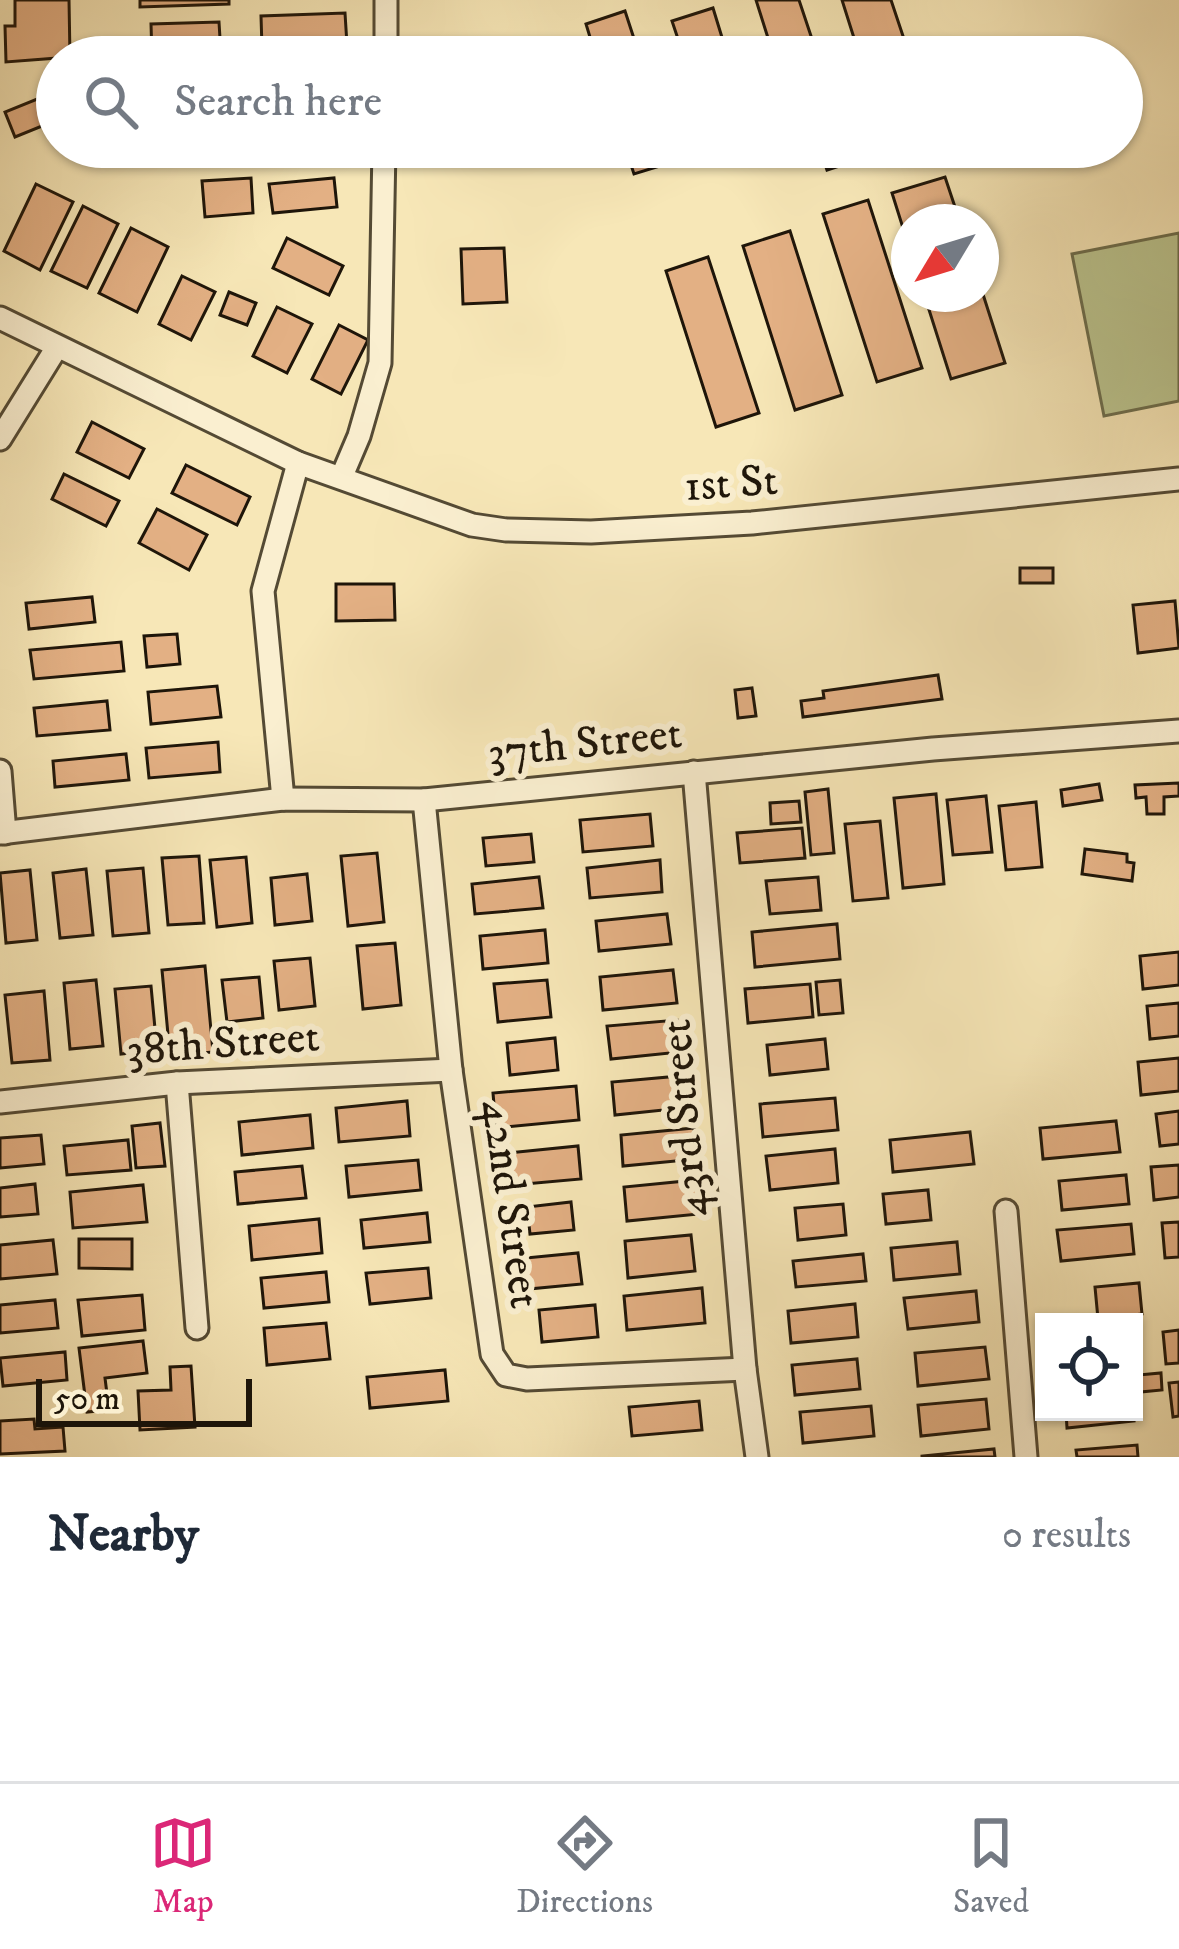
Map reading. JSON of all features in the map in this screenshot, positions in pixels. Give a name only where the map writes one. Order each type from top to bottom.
[{"type":"street","points":[[386,0],[386,36]]},
{"type":"street","points":[[342,476],[380,363],[384,168]]},
{"type":"street","name":"1st St","points":[[0,318],[298,463],[472,525],[506,530],[591,532],[752,523],[1179,479]]},
{"type":"street","points":[[0,440],[57,347]]},
{"type":"street","points":[[283,799],[262,619],[263,591],[298,463]]},
{"type":"street","name":"37th Street","points":[[3,833],[283,799],[424,800],[1179,731]]},
{"type":"street","points":[[0,771],[3,833]]},
{"type":"street","name":"43rd Street","points":[[694,772],[745,1369],[757,1457]]},
{"type":"street","name":"42nd Street","points":[[424,800],[451,1070],[492,1354],[506,1376],[549,1380],[745,1369]]},
{"type":"street","name":"38th Street","points":[[0,1102],[177,1083],[451,1070]]},
{"type":"street","points":[[177,1083],[197,1328]]},
{"type":"street","points":[[1006,1211],[1026,1457]]},
{"type":"green space","points":[[1179,233],[1179,401],[1104,416],[1072,254]]},
{"type":"building","points":[[15,0],[69,0],[70,36],[36,36],[36,60],[6,62],[5,26],[15,26]]},
{"type":"building","points":[[140,0],[229,0],[229,4],[140,7]]},
{"type":"building","points":[[756,0],[799,0],[811,36],[767,36]]},
{"type":"building","points":[[842,0],[891,0],[903,36],[853,36]]},
{"type":"building","points":[[713,8],[722,36],[677,36],[672,21]]},
{"type":"building","points":[[625,11],[633,36],[590,36],[586,24]]},
{"type":"building","points":[[345,13],[346,36],[262,36],[261,16]]},
{"type":"building","points":[[219,22],[220,36],[151,36],[151,24]]},
{"type":"building","points":[[36,99],[36,128],[15,137],[5,112]]},
{"type":"building","points":[[945,177],[954,204],[895,204],[892,193]]},
{"type":"building","points":[[251,178],[253,213],[205,217],[202,181]]},
{"type":"building","points":[[334,178],[337,207],[273,213],[269,184]]},
{"type":"building","points":[[36,184],[73,202],[40,270],[4,251]]},
{"type":"building","points":[[868,200],[891,272],[891,312],[904,312],[922,368],[877,382],[823,214]]},
{"type":"building","points":[[83,206],[118,224],[87,288],[51,271]]},
{"type":"building","points":[[131,228],[168,247],[137,312],[99,293]]},
{"type":"building","points":[[790,231],[842,395],[795,410],[743,246]]},
{"type":"building","points":[[287,238],[343,266],[329,295],[273,268]]},
{"type":"building","points":[[504,248],[507,302],[463,304],[461,249]]},
{"type":"building","points":[[708,257],[759,413],[716,427],[666,271]]},
{"type":"building","points":[[182,276],[215,292],[191,340],[159,324]]},
{"type":"building","points":[[229,292],[256,303],[247,325],[220,315]]},
{"type":"building","points":[[277,307],[312,324],[287,373],[253,356]]},
{"type":"building","points":[[930,312],[989,312],[1005,363],[951,379]]},
{"type":"building","points":[[339,325],[368,340],[341,394],[312,379]]},
{"type":"building","points":[[92,422],[144,449],[129,478],[77,452]]},
{"type":"building","points":[[186,465],[250,497],[237,525],[172,493]]},
{"type":"building","points":[[64,474],[119,501],[106,526],[52,499]]},
{"type":"building","points":[[157,509],[207,535],[189,570],[139,543]]},
{"type":"building","points":[[1020,568],[1053,568],[1053,583],[1020,583]]},
{"type":"building","points":[[336,584],[394,584],[395,620],[336,621]]},
{"type":"building","points":[[92,597],[95,622],[29,629],[26,603]]},
{"type":"building","points":[[1175,601],[1179,648],[1138,653],[1133,605]]},
{"type":"building","points":[[177,634],[180,664],[147,667],[144,636]]},
{"type":"building","points":[[121,642],[124,671],[34,679],[30,650]]},
{"type":"building","points":[[938,675],[942,699],[803,717],[801,701],[824,698],[823,691]]},
{"type":"building","points":[[217,686],[221,717],[151,724],[148,692]]},
{"type":"building","points":[[752,688],[756,716],[738,718],[735,690]]},
{"type":"building","points":[[107,701],[110,730],[37,736],[34,708]]},
{"type":"building","points":[[218,742],[220,772],[149,778],[146,748]]},
{"type":"building","points":[[126,754],[129,780],[55,787],[53,761]]},
{"type":"building","points":[[1179,783],[1179,796],[1164,797],[1164,814],[1147,814],[1146,797],[1136,798],[1135,785]]},
{"type":"building","points":[[1099,784],[1102,800],[1063,806],[1061,790]]},
{"type":"building","points":[[828,789],[834,853],[811,855],[805,792]]},
{"type":"building","points":[[936,794],[944,884],[903,888],[894,798]]},
{"type":"building","points":[[986,796],[992,852],[953,855],[947,800]]},
{"type":"building","points":[[799,801],[801,822],[771,824],[770,803]]},
{"type":"building","points":[[1036,802],[1042,867],[1006,870],[999,806]]},
{"type":"building","points":[[650,814],[653,846],[583,852],[580,820]]},
{"type":"building","points":[[880,821],[888,898],[853,901],[845,824]]},
{"type":"building","points":[[802,828],[805,858],[740,863],[737,833]]},
{"type":"building","points":[[531,834],[534,862],[486,866],[483,838]]},
{"type":"building","points":[[1085,849],[1127,854],[1127,862],[1134,863],[1132,881],[1082,874]]},
{"type":"building","points":[[377,853],[384,922],[348,926],[341,856]]},
{"type":"building","points":[[199,856],[204,923],[168,925],[162,858]]},
{"type":"building","points":[[246,857],[252,923],[217,927],[210,860]]},
{"type":"building","points":[[660,860],[662,892],[590,898],[587,868]]},
{"type":"building","points":[[143,868],[149,933],[113,936],[107,871]]},
{"type":"building","points":[[86,869],[93,935],[60,938],[53,873]]},
{"type":"building","points":[[30,870],[37,940],[6,943],[0,873]]},
{"type":"building","points":[[307,874],[312,921],[275,925],[271,878]]},
{"type":"building","points":[[539,877],[543,908],[475,914],[472,884]]},
{"type":"building","points":[[818,877],[821,910],[770,914],[766,881]]},
{"type":"building","points":[[667,914],[671,944],[599,951],[596,921]]},
{"type":"building","points":[[837,924],[840,959],[755,967],[752,932]]},
{"type":"building","points":[[545,930],[548,963],[483,969],[480,936]]},
{"type":"building","points":[[395,943],[401,1005],[363,1009],[357,946]]},
{"type":"building","points":[[1179,952],[1179,985],[1143,989],[1140,956]]},
{"type":"building","points":[[310,958],[315,1006],[279,1010],[274,961]]},
{"type":"building","points":[[205,966],[213,1052],[170,1056],[162,970]]},
{"type":"building","points":[[673,970],[677,1003],[603,1010],[600,977]]},
{"type":"building","points":[[259,977],[263,1018],[227,1022],[222,980]]},
{"type":"building","points":[[96,980],[103,1046],[70,1049],[64,983]]},
{"type":"building","points":[[547,980],[551,1017],[498,1022],[494,984]]},
{"type":"building","points":[[840,980],[843,1013],[819,1015],[816,982]]},
{"type":"building","points":[[810,984],[813,1017],[748,1023],[745,989]]},
{"type":"building","points":[[151,986],[157,1050],[121,1054],[115,989]]},
{"type":"building","points":[[44,991],[50,1060],[12,1063],[5,995]]},
{"type":"building","points":[[1179,1003],[1179,1036],[1150,1039],[1147,1006]]},
{"type":"building","points":[[677,1020],[680,1052],[611,1059],[607,1026]]},
{"type":"building","points":[[555,1038],[558,1070],[510,1075],[507,1043]]},
{"type":"building","points":[[825,1039],[828,1069],[770,1075],[767,1045]]},
{"type":"building","points":[[1179,1058],[1179,1091],[1141,1095],[1138,1062]]},
{"type":"building","points":[[680,1076],[683,1108],[615,1115],[612,1082]]},
{"type":"building","points":[[576,1086],[579,1120],[496,1128],[493,1093]]},
{"type":"building","points":[[835,1098],[838,1130],[763,1137],[760,1104]]},
{"type":"building","points":[[407,1101],[410,1136],[339,1142],[336,1108]]},
{"type":"building","points":[[1179,1111],[1179,1144],[1160,1146],[1156,1114]]},
{"type":"building","points":[[310,1115],[313,1148],[242,1155],[239,1122]]},
{"type":"building","points":[[1116,1121],[1120,1152],[1043,1159],[1040,1128]]},
{"type":"building","points":[[160,1123],[165,1166],[136,1168],[132,1126]]},
{"type":"building","points":[[694,1128],[697,1159],[623,1166],[621,1135]]},
{"type":"building","points":[[970,1132],[974,1164],[893,1172],[890,1140]]},
{"type":"building","points":[[41,1135],[44,1164],[0,1168],[0,1138]]},
{"type":"building","points":[[128,1140],[131,1170],[67,1175],[64,1146]]},
{"type":"building","points":[[578,1146],[581,1179],[502,1186],[499,1154]]},
{"type":"building","points":[[835,1149],[838,1183],[770,1190],[766,1156]]},
{"type":"building","points":[[418,1160],[421,1190],[349,1197],[346,1166]]},
{"type":"building","points":[[1179,1165],[1179,1197],[1154,1200],[1151,1167]]},
{"type":"building","points":[[302,1166],[306,1198],[238,1204],[235,1172]]},
{"type":"building","points":[[1126,1175],[1129,1204],[1062,1210],[1059,1181]]},
{"type":"building","points":[[696,1180],[699,1214],[627,1221],[624,1187]]},
{"type":"building","points":[[35,1184],[38,1214],[0,1217],[0,1188]]},
{"type":"building","points":[[143,1185],[147,1222],[73,1228],[70,1192]]},
{"type":"building","points":[[928,1190],[931,1220],[886,1224],[883,1194]]},
{"type":"building","points":[[571,1202],[574,1230],[530,1234],[527,1207]]},
{"type":"building","points":[[843,1204],[846,1235],[798,1240],[795,1208]]},
{"type":"building","points":[[427,1213],[430,1242],[364,1248],[361,1220]]},
{"type":"building","points":[[319,1219],[322,1253],[252,1260],[249,1226]]},
{"type":"building","points":[[1179,1222],[1179,1257],[1165,1258],[1162,1223]]},
{"type":"building","points":[[1131,1224],[1134,1254],[1061,1261],[1057,1230]]},
{"type":"building","points":[[691,1235],[695,1271],[628,1278],[625,1241]]},
{"type":"building","points":[[79,1239],[132,1239],[132,1269],[79,1268]]},
{"type":"building","points":[[53,1240],[57,1274],[0,1279],[0,1245]]},
{"type":"building","points":[[957,1242],[960,1274],[894,1280],[891,1248]]},
{"type":"building","points":[[578,1253],[582,1284],[518,1290],[515,1259]]},
{"type":"building","points":[[863,1254],[866,1281],[796,1287],[793,1261]]},
{"type":"building","points":[[428,1268],[431,1298],[370,1304],[366,1273]]},
{"type":"building","points":[[326,1272],[329,1302],[264,1308],[261,1278]]},
{"type":"building","points":[[1139,1283],[1142,1313],[1097,1313],[1095,1287]]},
{"type":"building","points":[[702,1288],[705,1323],[627,1330],[624,1296]]},
{"type":"building","points":[[976,1291],[979,1322],[908,1329],[904,1298]]},
{"type":"building","points":[[142,1295],[145,1330],[82,1336],[78,1300]]},
{"type":"building","points":[[55,1300],[58,1328],[0,1333],[0,1305]]},
{"type":"building","points":[[855,1304],[858,1337],[791,1343],[788,1311]]},
{"type":"building","points":[[595,1305],[598,1337],[542,1342],[539,1310]]},
{"type":"building","points":[[326,1323],[330,1359],[267,1365],[264,1328]]},
{"type":"building","points":[[1179,1330],[1179,1363],[1166,1364],[1163,1332]]},
{"type":"building","points":[[143,1341],[147,1373],[105,1378],[109,1410],[87,1412],[79,1348]]},
{"type":"building","points":[[985,1347],[989,1379],[918,1386],[915,1353]]},
{"type":"building","points":[[65,1352],[67,1380],[3,1386],[0,1358]]},
{"type":"building","points":[[857,1359],[860,1389],[795,1395],[792,1365]]},
{"type":"building","points":[[191,1366],[195,1427],[140,1430],[138,1391],[171,1390],[170,1367]]},
{"type":"building","points":[[445,1370],[448,1401],[370,1408],[367,1377]]},
{"type":"building","points":[[1161,1373],[1162,1390],[1143,1392],[1143,1375]]},
{"type":"building","points":[[1179,1382],[1179,1416],[1173,1417],[1169,1383]]},
{"type":"building","points":[[986,1399],[989,1429],[921,1436],[918,1405]]},
{"type":"building","points":[[699,1401],[702,1430],[632,1436],[629,1407]]},
{"type":"building","points":[[871,1406],[874,1436],[803,1443],[800,1412]]},
{"type":"building","points":[[34,1419],[35,1429],[63,1427],[65,1451],[0,1454],[0,1421]]},
{"type":"building","points":[[1067,1421],[1134,1421],[1067,1428]]},
{"type":"building","points":[[1137,1445],[1138,1457],[1077,1457],[1076,1450]]},
{"type":"building","points":[[994,1449],[995,1457],[922,1457],[922,1456]]}]
